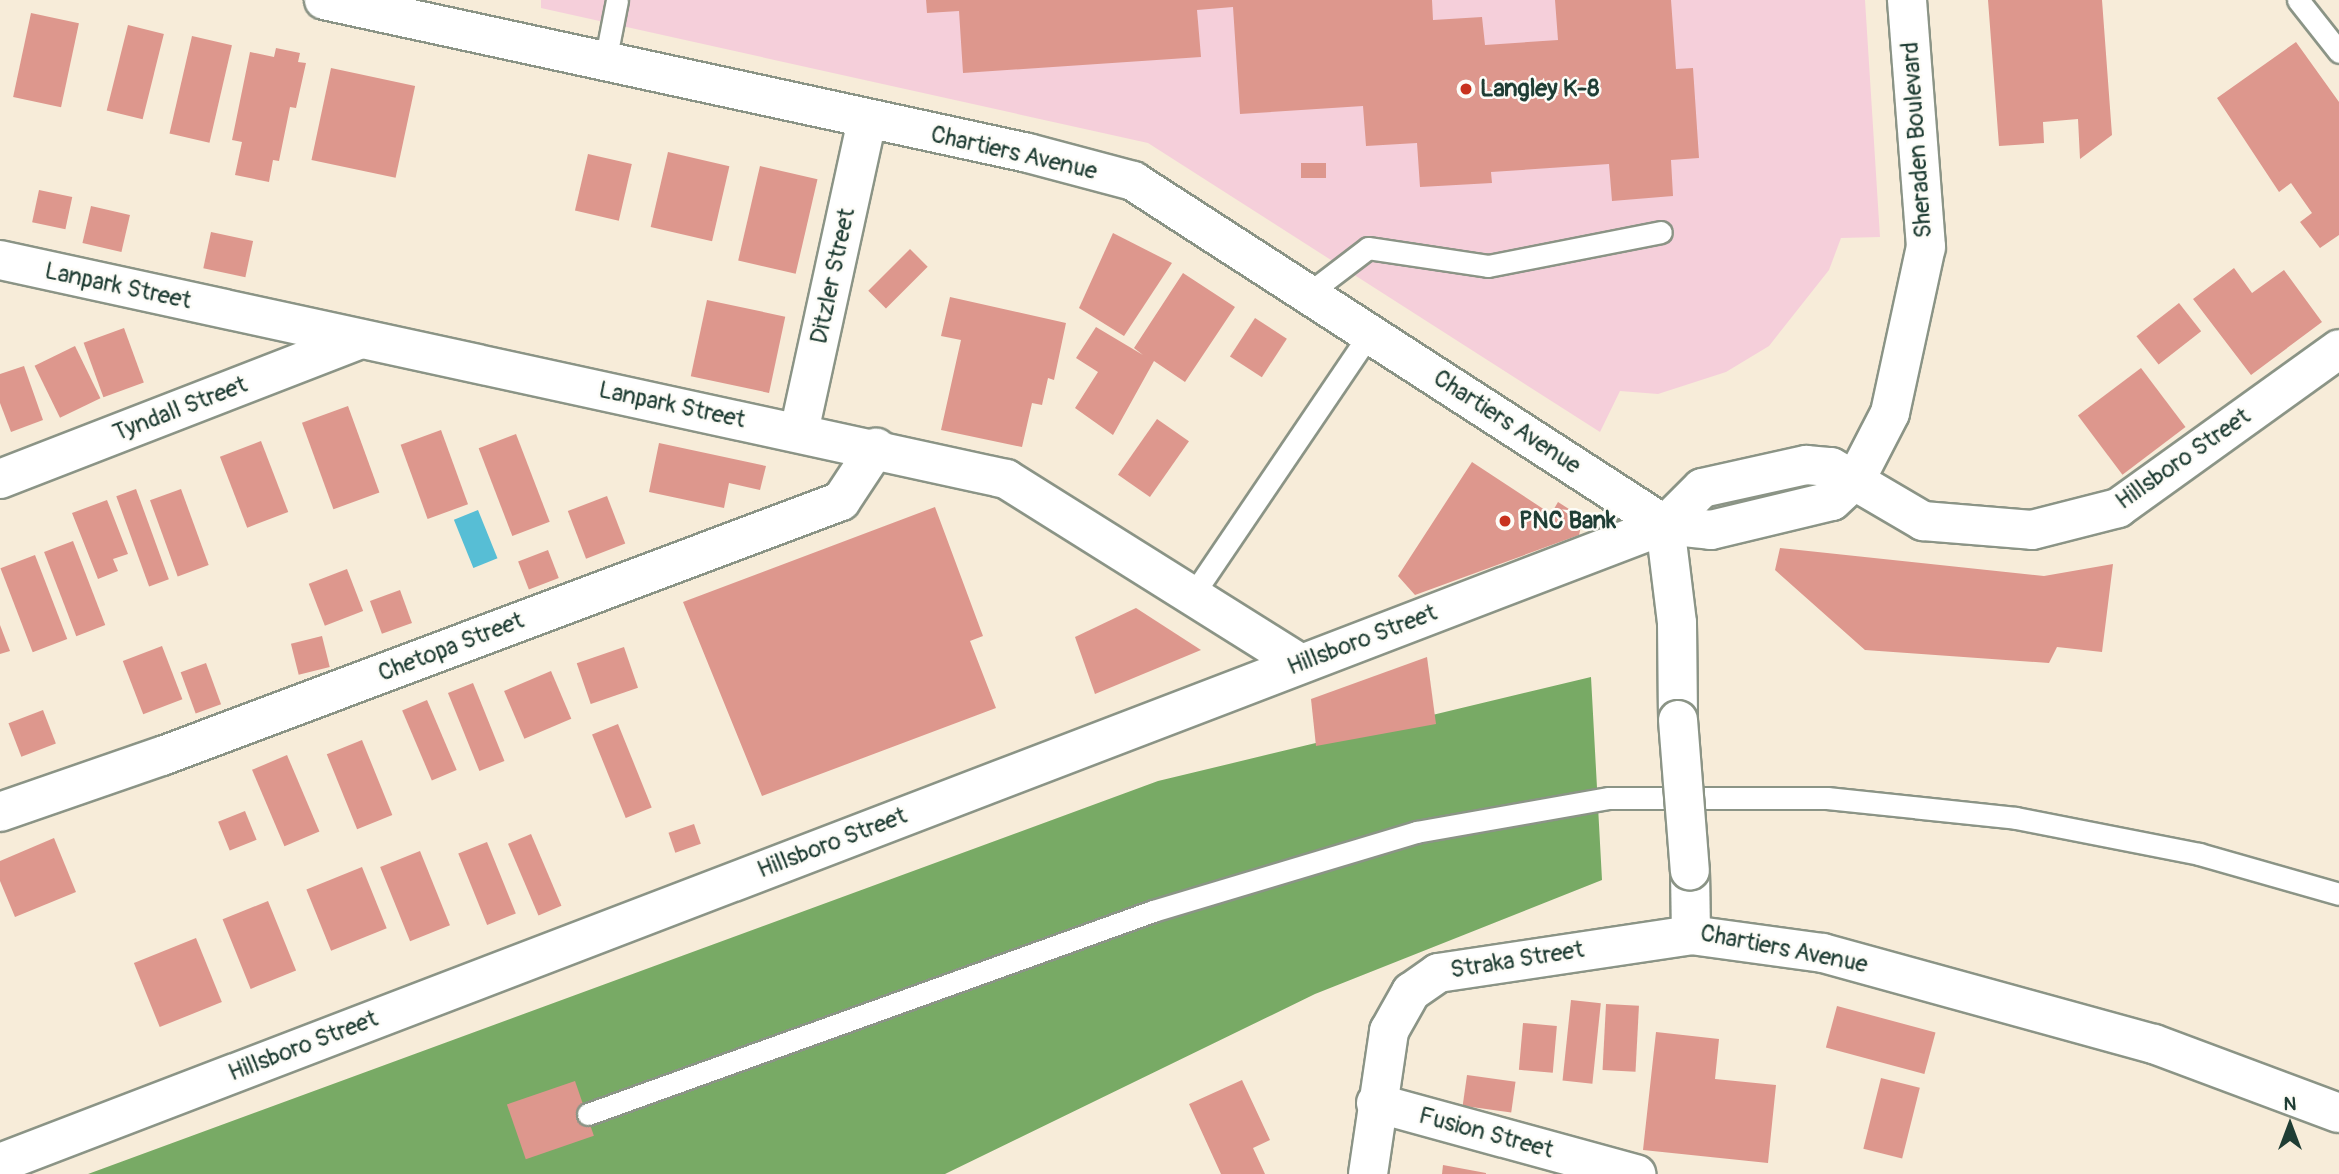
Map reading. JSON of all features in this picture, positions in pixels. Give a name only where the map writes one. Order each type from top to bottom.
[{"type":"street","name":"Chartiers Avenue","points":[[324,0],[397,8],[605,62],[867,121],[1028,153],[1133,181],[1665,525],[1677,623],[1678,720],[1690,871],[1692,936],[1823,953],[2180,1053],[2339,1113]]},
{"type":"street","name":"Sheraden Boulevard","points":[[1856,479],[1890,413],[1926,247],[1907,0]]},
{"type":"street","name":"Ditzler Street","points":[[799,432],[867,121]]},
{"type":"street","name":"Lanpark Street","points":[[0,260],[876,448],[1006,479],[1299,663]]},
{"type":"street","name":"Tyndall Street","points":[[0,479],[361,339]]},
{"type":"street","name":"Hillsboro Street","points":[[0,1163],[1665,525],[1711,530],[1783,516],[1832,501],[1856,479],[1923,521],[2032,530],[2118,508],[2339,349]]},
{"type":"street","name":"Chetopa Street","points":[[0,812],[162,756],[841,501],[876,448]]},
{"type":"street","name":"Straka Street","points":[[1368,1174],[1376,1103],[1389,1031],[1411,992],[1438,973],[1692,936]]},
{"type":"street","name":"Fusion Street","points":[[1376,1103],[1636,1174]]},
{"type":"lane","points":[[605,62],[617,0]]},
{"type":"lane","points":[[2298,0],[2339,52]]},
{"type":"lane","points":[[1310,293],[1368,248],[1488,266],[1661,232]]},
{"type":"lane","points":[[1192,596],[1370,332]]},
{"type":"lane","points":[[588,1114],[1153,911],[1416,832],[1609,798],[1827,798],[2016,818],[2199,854],[2339,894]]},
{"type":"shaded area","points":[[541,0],[1865,0],[1880,237],[1841,238],[1829,270],[1769,346],[1726,372],[1658,394],[1620,391],[1600,432],[1148,143],[541,8]]},
{"type":"green space","points":[[1591,677],[1602,880],[1315,994],[945,1174],[88,1174],[1158,781]]},
{"type":"water","points":[[478,510],[497,558],[473,568],[454,520]]},
{"type":"building","name":"Langley K-8","points":[[926,0],[1432,0],[1433,20],[1482,17],[1485,45],[1558,40],[1555,0],[1671,0],[1676,69],[1693,68],[1699,158],[1671,160],[1673,196],[1612,201],[1609,164],[1491,172],[1492,183],[1420,187],[1417,143],[1366,146],[1363,106],[1240,114],[1233,7],[1197,10],[1201,57],[963,73],[959,11],[927,13]]},
{"type":"building","points":[[1988,0],[2102,0],[2112,135],[2080,159],[2078,119],[2043,122],[2044,143],[1999,146]]},
{"type":"building","points":[[31,13],[79,23],[61,107],[13,97]]},
{"type":"building","points":[[128,25],[164,34],[143,119],[107,110]]},
{"type":"building","points":[[192,36],[232,45],[209,143],[170,133]]},
{"type":"building","points":[[2296,42],[2339,102],[2339,235],[2320,248],[2300,222],[2312,213],[2291,183],[2279,192],[2217,98]]},
{"type":"building","points":[[276,48],[300,53],[298,62],[306,63],[296,108],[290,107],[279,161],[273,160],[269,182],[235,175],[242,142],[232,140],[250,52],[274,57]]},
{"type":"building","points":[[331,68],[415,86],[396,178],[311,160]]},
{"type":"building","points":[[668,152],[729,166],[712,241],[651,227]]},
{"type":"building","points":[[588,154],[632,164],[619,221],[575,211]]},
{"type":"building","points":[[1301,163],[1326,163],[1326,178],[1301,178]]},
{"type":"building","points":[[760,166],[817,179],[796,274],[738,261]]},
{"type":"building","points":[[39,190],[72,197],[65,229],[32,222]]},
{"type":"building","points":[[91,206],[130,215],[121,252],[82,243]]},
{"type":"building","points":[[211,232],[253,241],[245,277],[203,268]]},
{"type":"building","points":[[1113,233],[1172,263],[1124,336],[1079,308]]},
{"type":"building","points":[[910,249],[928,267],[886,308],[868,291]]},
{"type":"building","points":[[2234,268],[2252,293],[2284,270],[2322,322],[2251,375],[2193,299]]},
{"type":"building","points":[[1183,273],[1235,307],[1185,382],[1154,361],[1113,435],[1075,408],[1098,372],[1076,358],[1096,327],[1143,355],[1134,348]]},
{"type":"building","points":[[950,297],[1066,323],[1054,380],[1048,378],[1042,405],[1032,403],[1022,447],[941,430],[961,340],[941,336]]},
{"type":"building","points":[[707,300],[785,317],[769,393],[691,376]]},
{"type":"building","points":[[2179,303],[2201,331],[2159,365],[2136,336]]},
{"type":"building","points":[[1255,318],[1287,339],[1262,377],[1230,357]]},
{"type":"building","points":[[124,328],[144,383],[103,397],[84,343]]},
{"type":"building","points":[[75,346],[100,398],[60,418],[35,366]]},
{"type":"building","points":[[24,366],[43,420],[11,432],[0,403],[0,374]]},
{"type":"building","points":[[2141,368],[2186,427],[2122,475],[2078,416]]},
{"type":"building","points":[[348,406],[379,492],[333,509],[302,423]]},
{"type":"building","points":[[1157,419],[1189,441],[1150,497],[1118,475]]},
{"type":"building","points":[[441,430],[468,504],[428,519],[401,445]]},
{"type":"building","points":[[516,434],[550,522],[512,536],[479,448]]},
{"type":"building","points":[[261,441],[288,512],[247,528],[220,457]]},
{"type":"building","points":[[659,443],[766,466],[760,490],[729,483],[724,508],[649,492]]},
{"type":"building","points":[[1472,462],[1551,514],[1558,502],[1583,518],[1579,535],[1415,595],[1398,576]]},
{"type":"building","points":[[136,489],[169,579],[149,586],[116,496]]},
{"type":"building","points":[[181,489],[209,565],[178,576],[150,500]]},
{"type":"building","points":[[607,496],[625,544],[586,559],[568,511]]},
{"type":"building","points":[[107,500],[128,554],[113,559],[118,571],[98,579],[72,513]]},
{"type":"building","points":[[935,507],[983,636],[970,641],[996,708],[762,796],[683,602]]},
{"type":"building","points":[[73,541],[105,625],[76,636],[44,552]]},
{"type":"building","points":[[1780,548],[2044,576],[2113,564],[2102,652],[2057,647],[2049,663],[1865,650],[1775,570]]},
{"type":"building","points":[[548,550],[559,578],[529,589],[518,561]]},
{"type":"building","points":[[35,555],[67,639],[33,652],[0,568]]},
{"type":"building","points":[[347,569],[363,611],[325,626],[309,584]]},
{"type":"building","points":[[400,590],[412,623],[382,634],[370,601]]},
{"type":"building","points":[[1136,608],[1201,650],[1095,694],[1075,637]]},
{"type":"building","points":[[0,625],[10,651],[0,654]]},
{"type":"building","points":[[322,636],[330,667],[299,675],[291,644]]},
{"type":"building","points":[[162,646],[182,699],[143,714],[123,661]]},
{"type":"building","points":[[624,647],[638,688],[591,704],[577,663]]},
{"type":"building","points":[[1427,657],[1436,724],[1316,746],[1311,699]]},
{"type":"building","points":[[206,663],[221,704],[196,714],[181,672]]},
{"type":"building","points":[[551,671],[571,719],[524,739],[504,691]]},
{"type":"building","points":[[473,683],[504,761],[479,771],[448,693]]},
{"type":"building","points":[[427,700],[457,770],[432,781],[402,711]]},
{"type":"building","points":[[43,710],[56,744],[21,757],[8,723]]},
{"type":"building","points":[[618,724],[652,807],[626,818],[592,734]]},
{"type":"building","points":[[362,740],[392,815],[357,829],[327,754]]},
{"type":"building","points":[[287,755],[319,831],[284,846],[252,770]]},
{"type":"building","points":[[245,811],[257,840],[230,851],[218,822]]},
{"type":"building","points":[[694,824],[701,844],[675,853],[668,833]]},
{"type":"building","points":[[531,834],[561,906],[538,916],[508,844]]},
{"type":"building","points":[[54,838],[76,892],[15,917],[0,881],[0,861]]},
{"type":"building","points":[[487,842],[516,913],[487,925],[458,854]]},
{"type":"building","points":[[420,851],[450,925],[410,941],[380,867]]},
{"type":"building","points":[[362,867],[387,928],[331,951],[306,889]]},
{"type":"building","points":[[268,901],[296,971],[251,989],[223,919]]},
{"type":"building","points":[[196,938],[222,1002],[160,1027],[134,963]]},
{"type":"building","points":[[1571,1000],[1601,1003],[1592,1084],[1563,1081]]},
{"type":"building","points":[[1606,1004],[1639,1006],[1636,1072],[1603,1070]]},
{"type":"building","points":[[1837,1006],[1936,1032],[1924,1074],[1826,1048]]},
{"type":"building","points":[[1523,1023],[1557,1026],[1553,1073],[1519,1070]]},
{"type":"building","points":[[1656,1032],[1719,1039],[1715,1079],[1776,1085],[1768,1163],[1643,1150]]},
{"type":"building","points":[[1467,1075],[1516,1082],[1511,1113],[1463,1106]]},
{"type":"building","points":[[1881,1078],[1920,1088],[1902,1159],[1863,1149]]},
{"type":"building","points":[[1242,1080],[1270,1140],[1253,1148],[1265,1174],[1221,1174],[1189,1104]]},
{"type":"building","points":[[575,1081],[594,1136],[526,1159],[507,1104]]},
{"type":"building","points":[[1443,1165],[1486,1173],[1486,1174],[1442,1174]]},
{"type":"place","name":"Langley K-8","points":[[1466,89]]},
{"type":"place","name":"PNC Bank","points":[[1505,521]]}]
